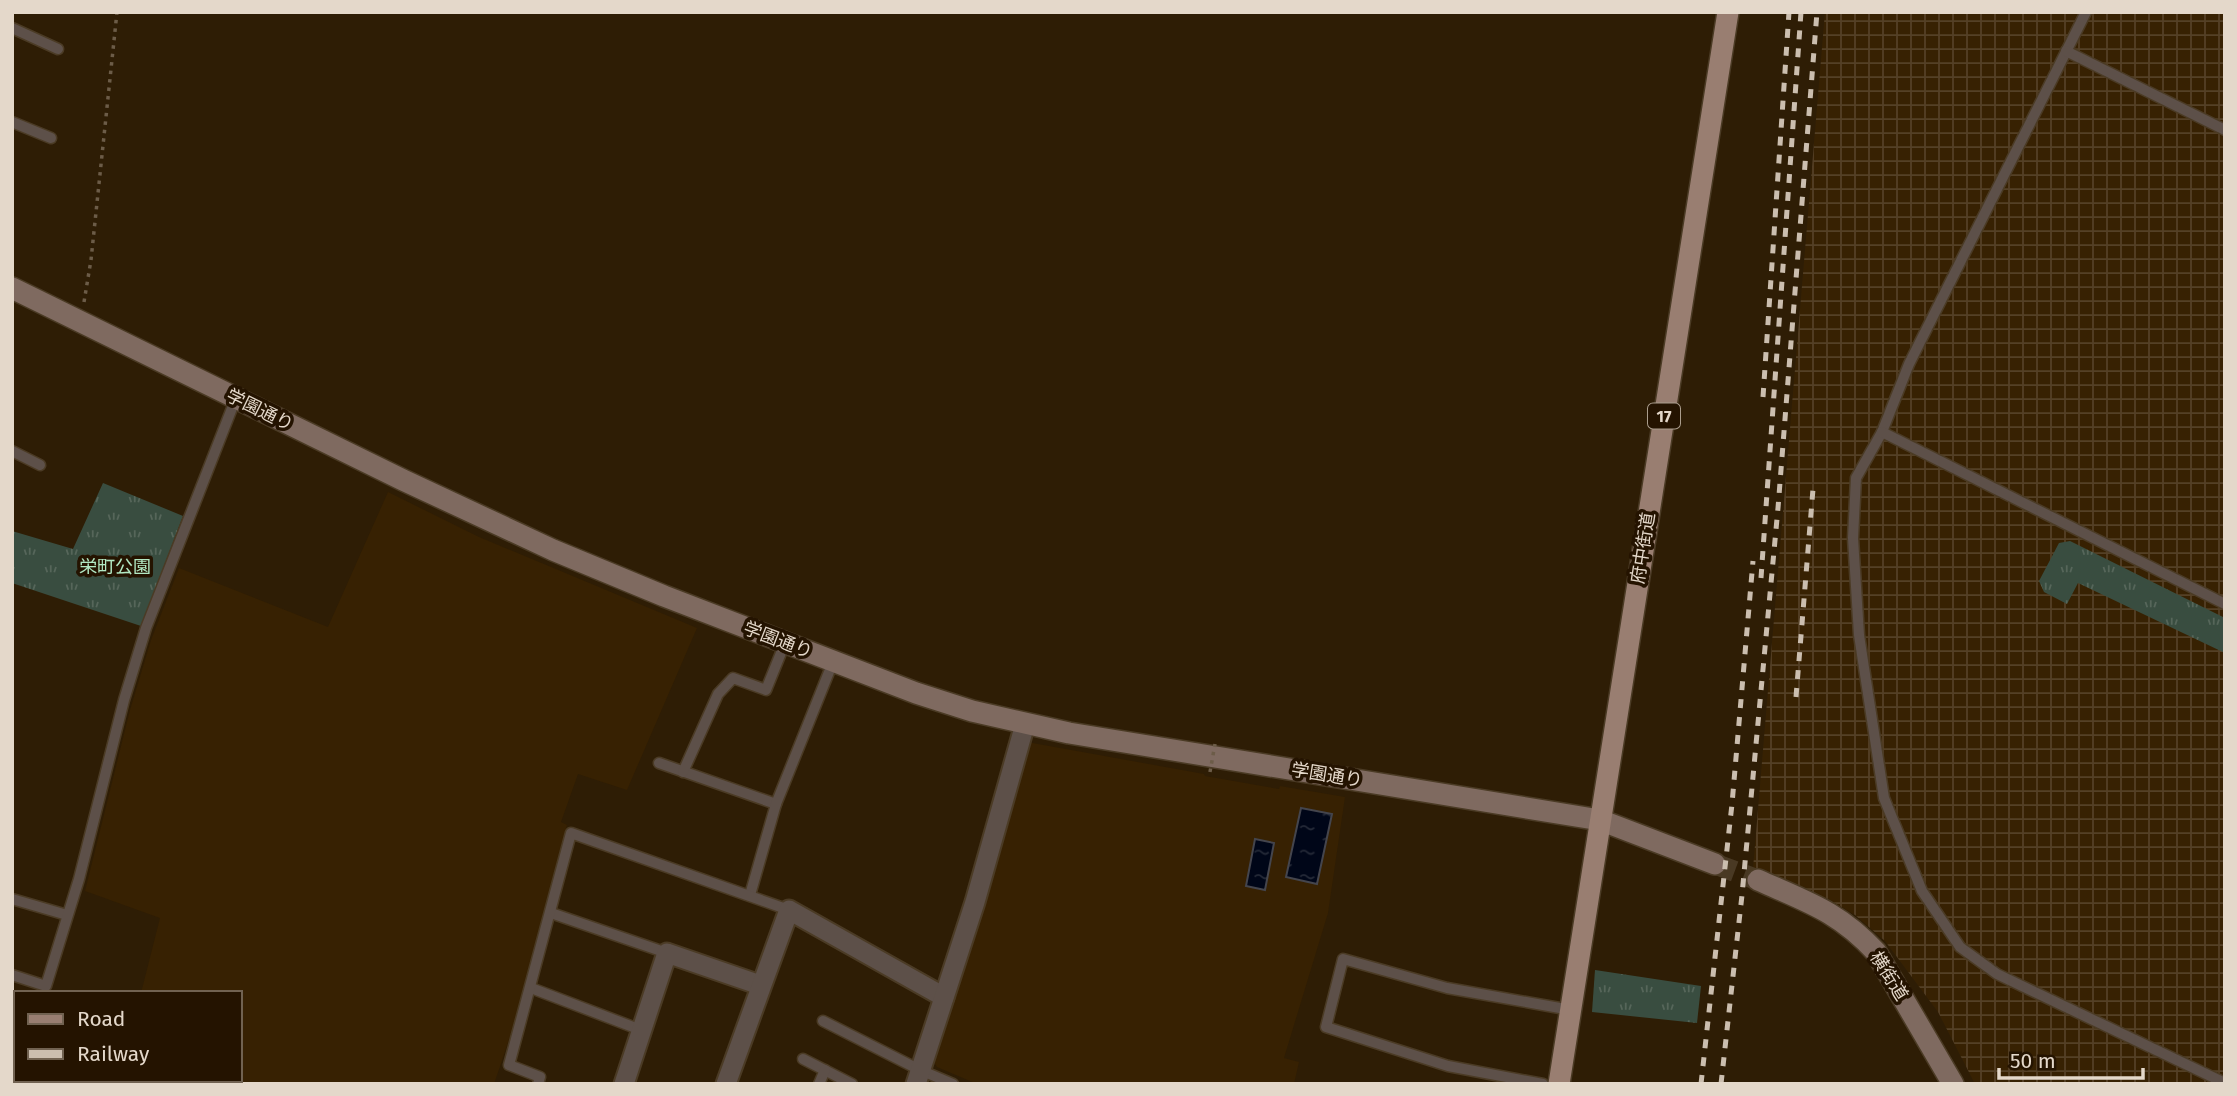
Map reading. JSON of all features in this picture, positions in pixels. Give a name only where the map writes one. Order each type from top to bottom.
[{"type":"main road","name":"府中街道","points":[[1559,1084],[1728,12]]},
{"type":"street","name":"学園通り","points":[[12,288],[553,550],[833,662],[944,702],[1025,724],[1600,820]]},
{"type":"street","points":[[918,1077],[978,889],[1025,724]]},
{"type":"street","points":[[1600,820],[1715,864]]},
{"type":"street","name":"横街道","points":[[1758,880],[1831,913],[1876,951],[1953,1084]]},
{"type":"street","points":[[726,1084],[789,910],[944,997]]},
{"type":"street","points":[[624,1084],[667,953],[760,985]]},
{"type":"lane","points":[[2085,12],[1909,364],[1881,432],[1856,478],[1853,538],[1859,635],[1884,798],[1922,891],[1960,947],[1997,974],[2225,1083]]},
{"type":"lane","points":[[12,29],[58,49]]},
{"type":"lane","points":[[2066,51],[2225,130]]},
{"type":"lane","points":[[12,122],[51,138]]},
{"type":"lane","points":[[12,975],[46,986],[82,867],[124,701],[146,628],[236,398]]},
{"type":"lane","points":[[1881,432],[2225,604]]},
{"type":"lane","points":[[13,452],[40,466]]},
{"type":"lane","points":[[683,772],[718,694],[733,678],[766,690],[785,643]]},
{"type":"lane","points":[[750,895],[776,804],[833,662]]},
{"type":"lane","points":[[659,763],[776,804]]},
{"type":"lane","points":[[538,1084],[540,1077],[509,1065],[571,833],[789,910]]},
{"type":"lane","points":[[12,900],[67,915]]},
{"type":"lane","points":[[551,913],[667,953]]},
{"type":"lane","points":[[1544,1084],[1448,1066],[1326,1027],[1343,959],[1447,988],[1571,1010]]},
{"type":"lane","points":[[531,988],[641,1030]]},
{"type":"lane","points":[[823,1021],[918,1077],[953,1084]]},
{"type":"lane","points":[[803,1059],[852,1084]]},
{"type":"lane","points":[[819,1084],[825,1070]]},
{"type":"path","points":[[84,308],[117,12]]},
{"type":"path","points":[[1209,737],[1223,739]]},
{"type":"path","points":[[1210,772],[1214,744]]},
{"type":"shaded area","points":[[1825,12],[2225,12],[2225,1084],[1975,1084],[1938,1012],[1885,941],[1855,915],[1828,899],[1753,869]]},
{"type":"shaded area","points":[[388,492],[479,537],[697,628],[627,790],[578,774],[561,822],[567,825],[514,1025],[494,1084],[238,1082],[242,1082],[242,991],[142,991],[160,918],[85,891],[130,710],[151,640],[179,568],[328,627]]},
{"type":"shaded area","points":[[1027,742],[1279,789],[1280,786],[1345,797],[1328,913],[1284,1058],[1299,1062],[1294,1084],[977,1084],[937,1067],[932,1059]]},
{"type":"green space","name":"栄町公園","points":[[103,483],[183,516],[141,626],[12,583],[12,531],[73,549]]},
{"type":"green space","points":[[2070,541],[2225,618],[2225,653],[2078,583],[2067,604],[2044,592],[2039,581],[2059,543]]},
{"type":"green space","points":[[1595,970],[1701,986],[1697,1023],[1592,1012]]},
{"type":"water","points":[[1301,808],[1332,814],[1317,884],[1286,877]]},
{"type":"water","points":[[1255,839],[1274,843],[1265,890],[1246,886]]},
{"type":"tunnel","points":[[1715,864],[1758,880]]},
{"type":"railway","points":[[1763,397],[1789,12]]},
{"type":"railway","points":[[1761,578],[1801,12]]},
{"type":"railway","points":[[1721,1084],[1742,895],[1778,508],[1817,12]]},
{"type":"railway","points":[[1796,697],[1813,489]]},
{"type":"railway","points":[[1701,1084],[1732,804],[1753,561]]}]
